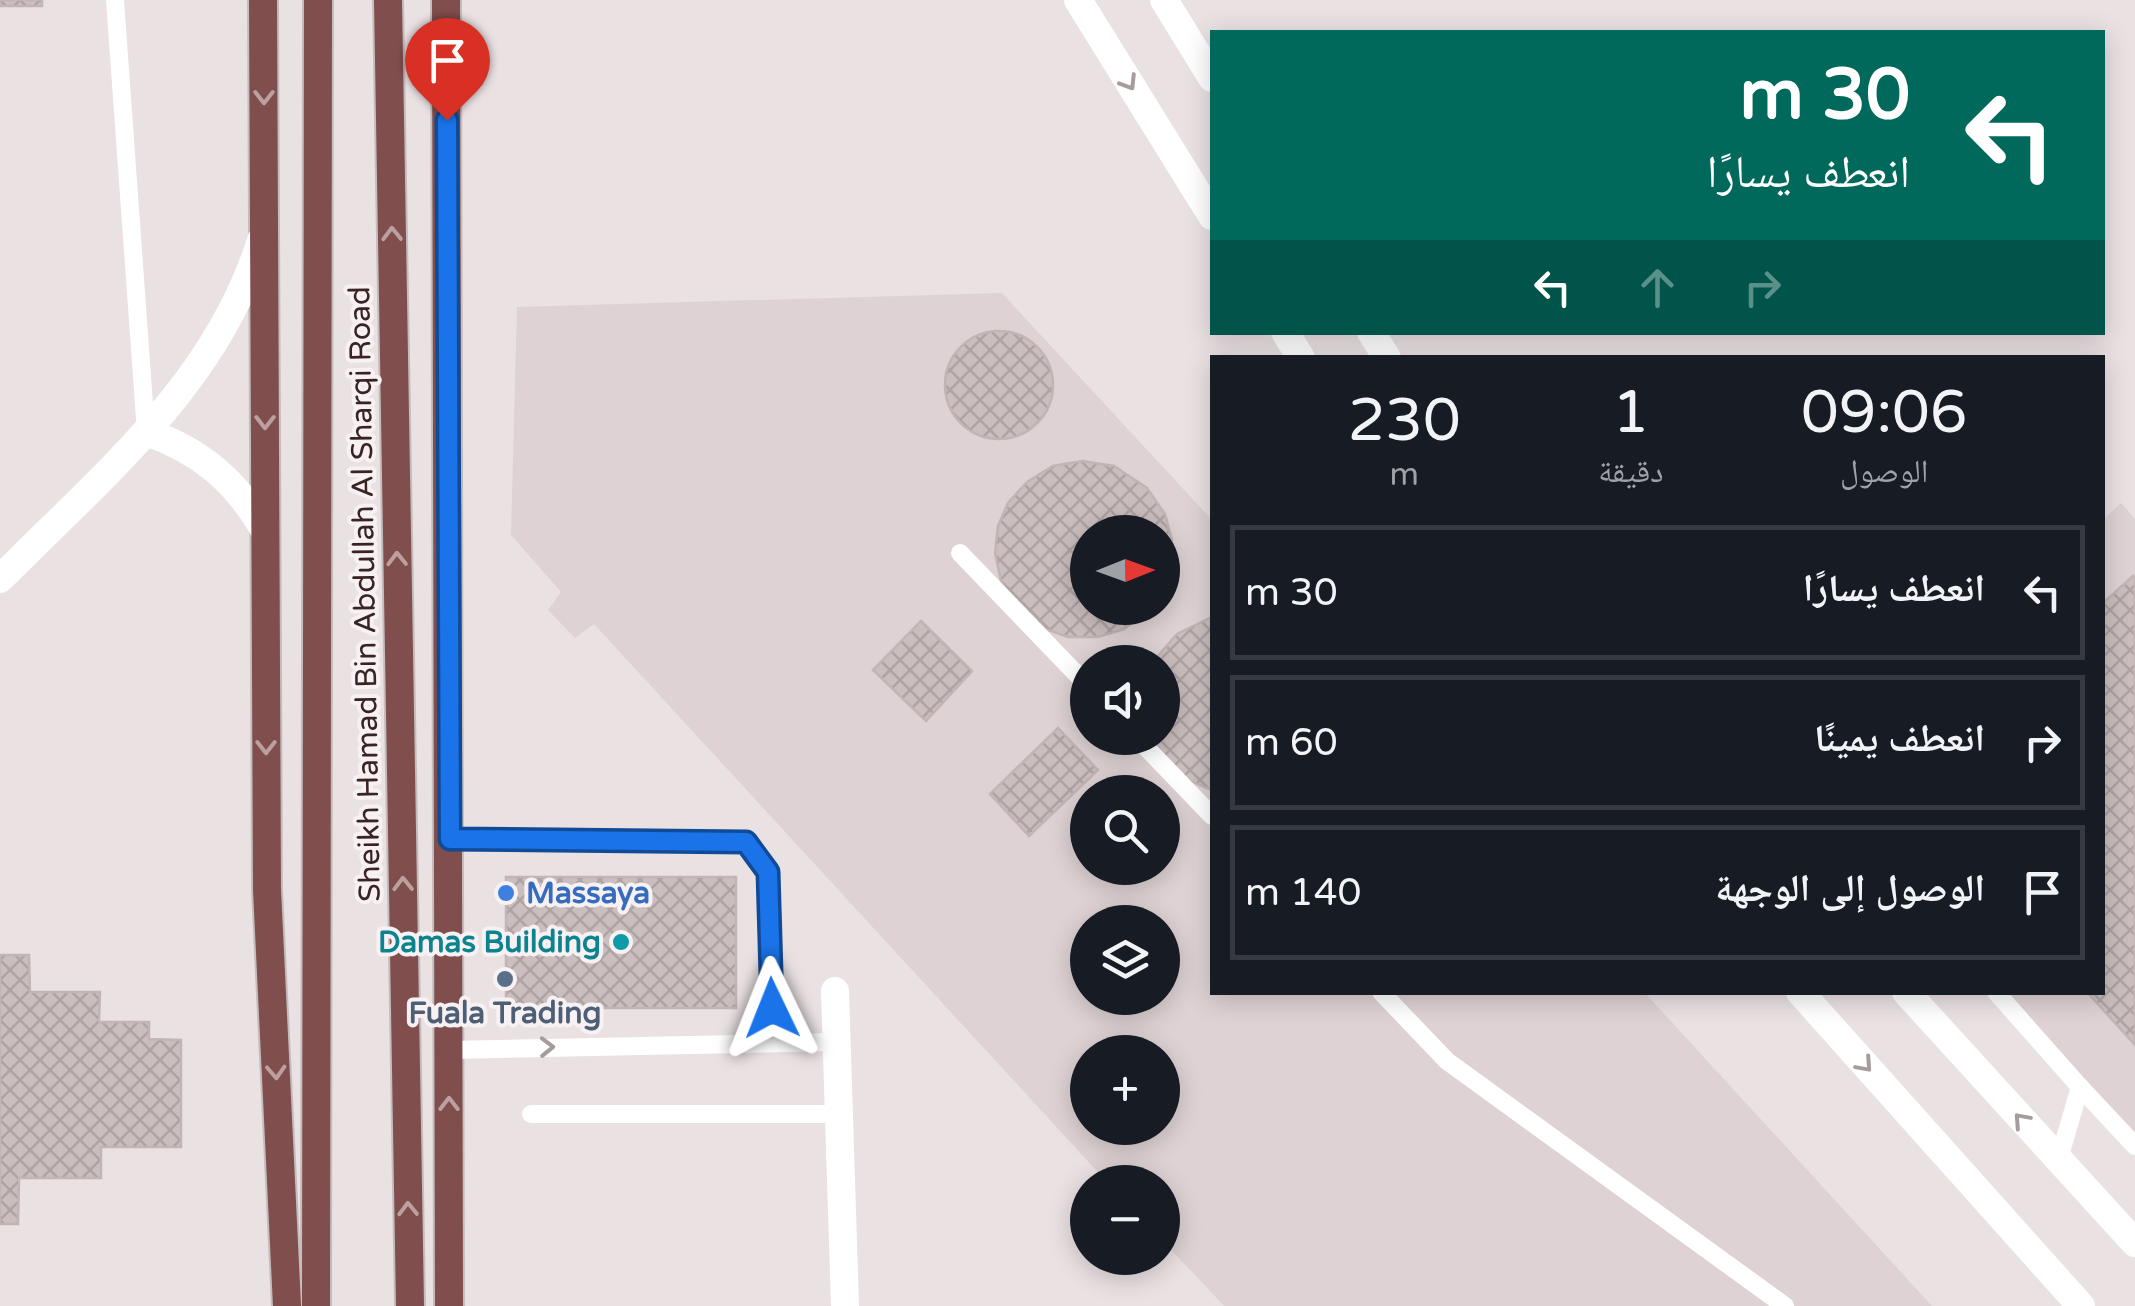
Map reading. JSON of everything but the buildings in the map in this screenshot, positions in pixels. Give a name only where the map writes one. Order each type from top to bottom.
[{"type":"highway","points":[[263,0],[267,890],[287,1306]]},
{"type":"highway","name":"Sheikh Hamad Bin Abdullah Al Sharqi Road","points":[[316,1306],[318,0]]},
{"type":"highway","name":"Sheikh Hamad Bin Abdullah Al Sharqi Road","points":[[388,0],[410,1306]]},
{"type":"highway","points":[[446,0],[448,1306]]},
{"type":"street","points":[[1078,0],[1210,213]]},
{"type":"street","points":[[1164,0],[1210,75]]},
{"type":"street","points":[[4,568],[146,432],[188,384],[225,328],[264,231]]},
{"type":"street","points":[[146,432],[186,448],[221,472],[266,531]]},
{"type":"street","points":[[835,991],[845,1306]]},
{"type":"street","points":[[1803,995],[2082,1306]]},
{"type":"street","points":[[1909,995],[2135,1243]]},
{"type":"lane","points":[[115,0],[146,432]]},
{"type":"lane","points":[[960,553],[1070,667]]},
{"type":"lane","points":[[1153,755],[1210,814]]},
{"type":"lane","points":[[450,839],[746,842],[768,872],[773,1043]]},
{"type":"lane","points":[[1385,995],[1447,1060],[1785,1306]]},
{"type":"lane","points":[[1999,995],[2135,1146]]},
{"type":"lane","points":[[449,1050],[835,1042]]},
{"type":"lane","points":[[2058,1162],[2080,1087]]},
{"type":"lane","points":[[531,1114],[838,1114]]},
{"type":"shaded area","points":[[1002,293],[1210,518],[1210,995],[1647,995],[1932,1306],[1224,1306],[1180,1259],[1180,1165],[1091,1165],[1073,1145],[1180,1145],[1180,1035],[1070,1035],[1070,1142],[594,624],[575,638],[548,610],[561,592],[511,535],[517,307]]},
{"type":"shaded area","points":[[2121,503],[2135,519],[2135,1132],[2005,995],[2105,995],[2105,518]]},
{"type":"place","name":"Massaya","points":[[506,893]]},
{"type":"place","name":"Damas Building","points":[[621,942]]},
{"type":"place","name":"Fuala Trading","points":[[505,979]]},
{"type":"route","points":[[447,120],[450,839],[717,838],[746,842],[762,857],[768,872],[772,1008]]}]
